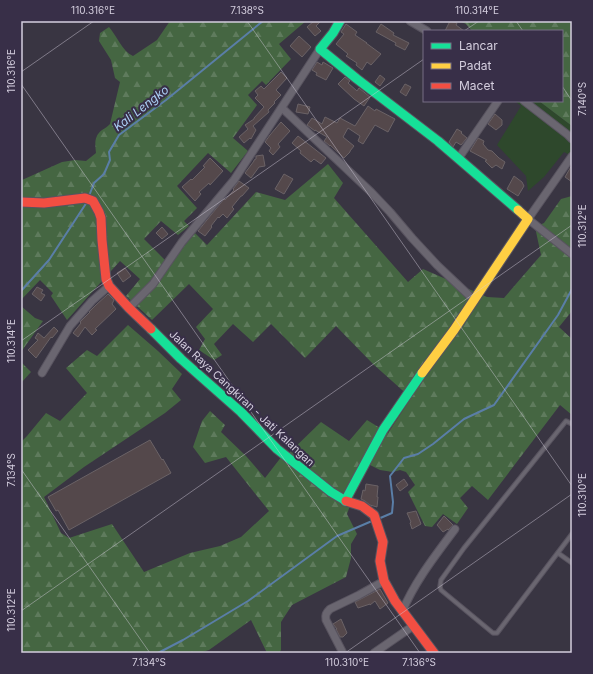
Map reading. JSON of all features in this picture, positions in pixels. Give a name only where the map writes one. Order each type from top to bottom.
[{"type":"street","points":[[129,308],[153,284],[182,242],[234,180],[340,21]]},
{"type":"street","points":[[410,21],[425,30]]},
{"type":"street","points":[[320,49],[438,141],[494,192],[572,254]]},
{"type":"street","points":[[458,160],[497,102]]},
{"type":"street","points":[[525,102],[572,139]]},
{"type":"street","points":[[282,108],[371,192],[437,265],[474,300]]},
{"type":"street","points":[[345,501],[383,430],[454,330],[572,156]]},
{"type":"street","name":"Jalan Raya Cangkiran - Jati Kalangan","points":[[21,202],[44,203],[89,200],[99,212],[101,218],[106,279],[109,286],[129,308],[181,359],[240,412],[277,449],[331,492],[345,501],[362,506],[374,515],[383,542],[380,561],[384,581],[402,612],[434,653]]},
{"type":"street","points":[[42,373],[70,326],[109,286]]},
{"type":"street","points":[[402,612],[422,575],[455,529]]},
{"type":"street","points":[[343,653],[326,620],[325,616],[327,612],[330,609],[384,581]]},
{"type":"street","points":[[374,653],[413,626]]},
{"type":"lane","points":[[572,424],[566,421],[464,548],[442,580],[440,587],[441,590],[493,633],[497,633],[572,534]]},
{"type":"lane","points":[[558,553],[572,563]]},
{"type":"green space","points":[[170,21],[306,21],[279,44],[291,59],[266,85],[262,81],[248,95],[257,105],[233,138],[248,151],[231,173],[208,153],[177,186],[197,208],[184,221],[189,226],[178,235],[161,221],[144,239],[169,264],[195,233],[207,245],[256,192],[285,200],[328,164],[343,183],[334,198],[408,282],[423,269],[487,297],[504,298],[541,255],[535,227],[544,223],[561,199],[572,196],[572,311],[559,327],[572,339],[572,415],[560,405],[488,500],[472,486],[460,498],[468,508],[457,524],[443,514],[432,527],[425,526],[408,492],[415,485],[406,472],[400,470],[393,472],[380,470],[370,465],[356,471],[356,489],[347,514],[357,534],[351,544],[351,558],[346,577],[292,605],[281,622],[281,650],[279,653],[267,653],[251,620],[209,650],[199,653],[21,653],[21,442],[46,413],[60,421],[87,393],[66,368],[87,350],[97,356],[128,325],[182,374],[172,389],[181,400],[165,413],[84,467],[44,497],[61,533],[69,538],[112,524],[144,572],[190,553],[220,546],[241,537],[269,511],[226,457],[205,463],[193,447],[202,421],[210,411],[225,425],[221,432],[246,456],[265,478],[282,456],[285,459],[289,453],[321,422],[349,441],[367,420],[388,433],[411,398],[373,364],[336,326],[305,358],[271,324],[253,342],[233,324],[214,344],[222,355],[214,360],[199,350],[205,339],[196,327],[213,309],[189,284],[152,320],[126,296],[140,279],[120,261],[67,320],[51,296],[53,293],[40,280],[21,300],[22,180],[62,162],[75,160],[86,161],[96,153],[95,143],[99,132],[110,124],[120,82],[115,78],[111,60],[99,41],[100,33],[109,27],[126,51],[133,56],[157,40]]},
{"type":"green space","points":[[459,21],[572,21],[572,126],[540,102],[563,102],[563,30],[471,30],[466,24]]},
{"type":"green space","points":[[516,102],[540,102],[572,126],[572,156],[564,152],[544,177],[528,191],[526,176],[497,145],[521,106]]},
{"type":"green space","points":[[21,306],[35,318],[43,321],[21,352]]},
{"type":"green space","points":[[21,362],[31,372],[21,383]]},
{"type":"building","points":[[314,21],[321,21],[316,26],[321,31],[315,36],[307,27]]},
{"type":"building","points":[[450,21],[457,23],[456,25],[463,30],[446,30]]},
{"type":"building","points":[[346,24],[357,32],[355,35],[381,54],[371,65],[367,62],[362,70],[356,65],[357,63],[346,56],[348,54],[336,44],[344,34],[341,32]]},
{"type":"building","points":[[381,24],[394,33],[393,35],[409,43],[405,50],[395,45],[396,43],[376,32]]},
{"type":"building","points":[[299,36],[311,47],[302,57],[290,46]]},
{"type":"building","points":[[317,62],[322,65],[323,62],[333,68],[326,80],[316,75],[317,73],[312,70]]},
{"type":"building","points":[[281,72],[287,78],[276,90],[281,95],[268,110],[269,112],[253,126],[256,130],[251,139],[250,138],[244,143],[239,137],[248,129],[245,125],[254,119],[264,107],[255,98],[258,95],[255,91],[261,86],[264,89]]},
{"type":"building","points":[[380,75],[385,79],[380,86],[375,82]]},
{"type":"building","points":[[345,77],[350,81],[348,83],[357,91],[359,88],[370,97],[364,106],[338,84]]},
{"type":"building","points":[[405,84],[411,87],[406,96],[400,92]]},
{"type":"building","points":[[298,104],[310,107],[308,114],[296,112]]},
{"type":"building","points":[[368,106],[375,111],[376,109],[395,119],[388,132],[375,125],[363,144],[358,141],[360,136],[348,128],[343,137],[354,146],[344,158],[324,141],[327,137],[307,125],[312,118],[322,124],[325,117],[337,123],[340,118],[355,126]]},
{"type":"building","points":[[495,114],[502,120],[502,125],[496,130],[488,124]]},
{"type":"building","points":[[281,122],[290,131],[278,144],[280,147],[273,155],[269,151],[271,148],[265,142]]},
{"type":"building","points":[[457,129],[467,138],[461,145],[456,142],[453,147],[449,142]]},
{"type":"building","points":[[298,136],[326,158],[321,164],[314,159],[311,162],[300,153],[301,151],[292,143]]},
{"type":"building","points":[[478,138],[484,141],[483,144],[488,150],[492,151],[505,162],[502,169],[496,165],[492,168],[485,161],[487,160],[470,151]]},
{"type":"building","points":[[263,155],[265,166],[259,167],[251,178],[245,173],[256,159],[256,156]]},
{"type":"building","points":[[210,158],[223,171],[210,185],[209,183],[199,192],[201,194],[195,201],[182,187],[191,179],[192,180],[205,167],[203,166]]},
{"type":"building","points":[[572,165],[572,182],[565,177]]},
{"type":"building","points":[[284,174],[293,179],[284,194],[275,189]]},
{"type":"building","points":[[514,176],[522,182],[524,186],[518,196],[507,189]]},
{"type":"building","points":[[239,181],[249,188],[232,207],[234,209],[227,218],[223,214],[219,218],[218,217],[205,236],[198,231],[224,199],[225,200],[234,190],[233,189]]},
{"type":"building","points":[[162,227],[168,234],[162,239],[156,233]]},
{"type":"building","points":[[125,268],[131,276],[123,282],[117,273]]},
{"type":"building","points":[[37,287],[43,290],[41,293],[45,295],[41,301],[32,294]]},
{"type":"building","points":[[108,294],[114,300],[112,304],[116,309],[95,329],[97,330],[92,335],[85,327],[78,337],[73,333],[81,323],[80,322]]},
{"type":"building","points":[[54,327],[58,331],[52,338],[51,337],[36,358],[28,350],[38,340],[35,338],[38,333],[44,338]]},
{"type":"building","points":[[150,440],[171,473],[69,530],[58,510],[56,511],[48,497]]},
{"type":"building","points":[[404,479],[408,485],[400,491],[396,485]]},
{"type":"building","points":[[366,484],[378,486],[377,507],[370,505],[361,499],[363,490],[365,491]]},
{"type":"building","points":[[416,511],[421,524],[412,529],[407,513]]},
{"type":"building","points":[[444,516],[453,525],[448,530],[443,532],[437,525]]},
{"type":"building","points":[[380,589],[388,603],[380,609],[375,601],[370,605],[358,608],[355,602]]},
{"type":"building","points":[[341,619],[347,633],[343,637],[340,637],[333,624]]},
{"type":"waterway","name":"Kali Lengko","points":[[89,196],[94,183],[104,174],[110,160],[109,152],[119,135],[166,100],[263,21]]},
{"type":"waterway","name":"Kali Lengko","points":[[21,291],[49,260],[87,202]]},
{"type":"waterway","points":[[378,519],[392,513],[393,502],[390,476],[404,458],[418,454],[464,419],[494,405],[558,315],[572,289]]},
{"type":"waterway","points":[[158,653],[183,640],[248,601],[337,536],[372,521]]},
{"type":"traffic: fast","points":[[340,21],[333,33],[320,49],[438,141],[518,210]]},
{"type":"traffic: fast","points":[[151,329],[181,359],[241,412],[277,449],[331,492],[346,501]]},
{"type":"traffic: fast","points":[[345,501],[383,430],[422,373]]},
{"type":"traffic: slow","points":[[422,373],[454,330],[528,219],[518,210]]},
{"type":"traffic: jam","points":[[21,202],[44,203],[85,198],[93,201],[101,218],[106,279],[109,286],[151,329]]},
{"type":"traffic: jam","points":[[346,501],[362,506],[374,515],[383,542],[380,561],[384,581],[395,601],[434,653]]}]
